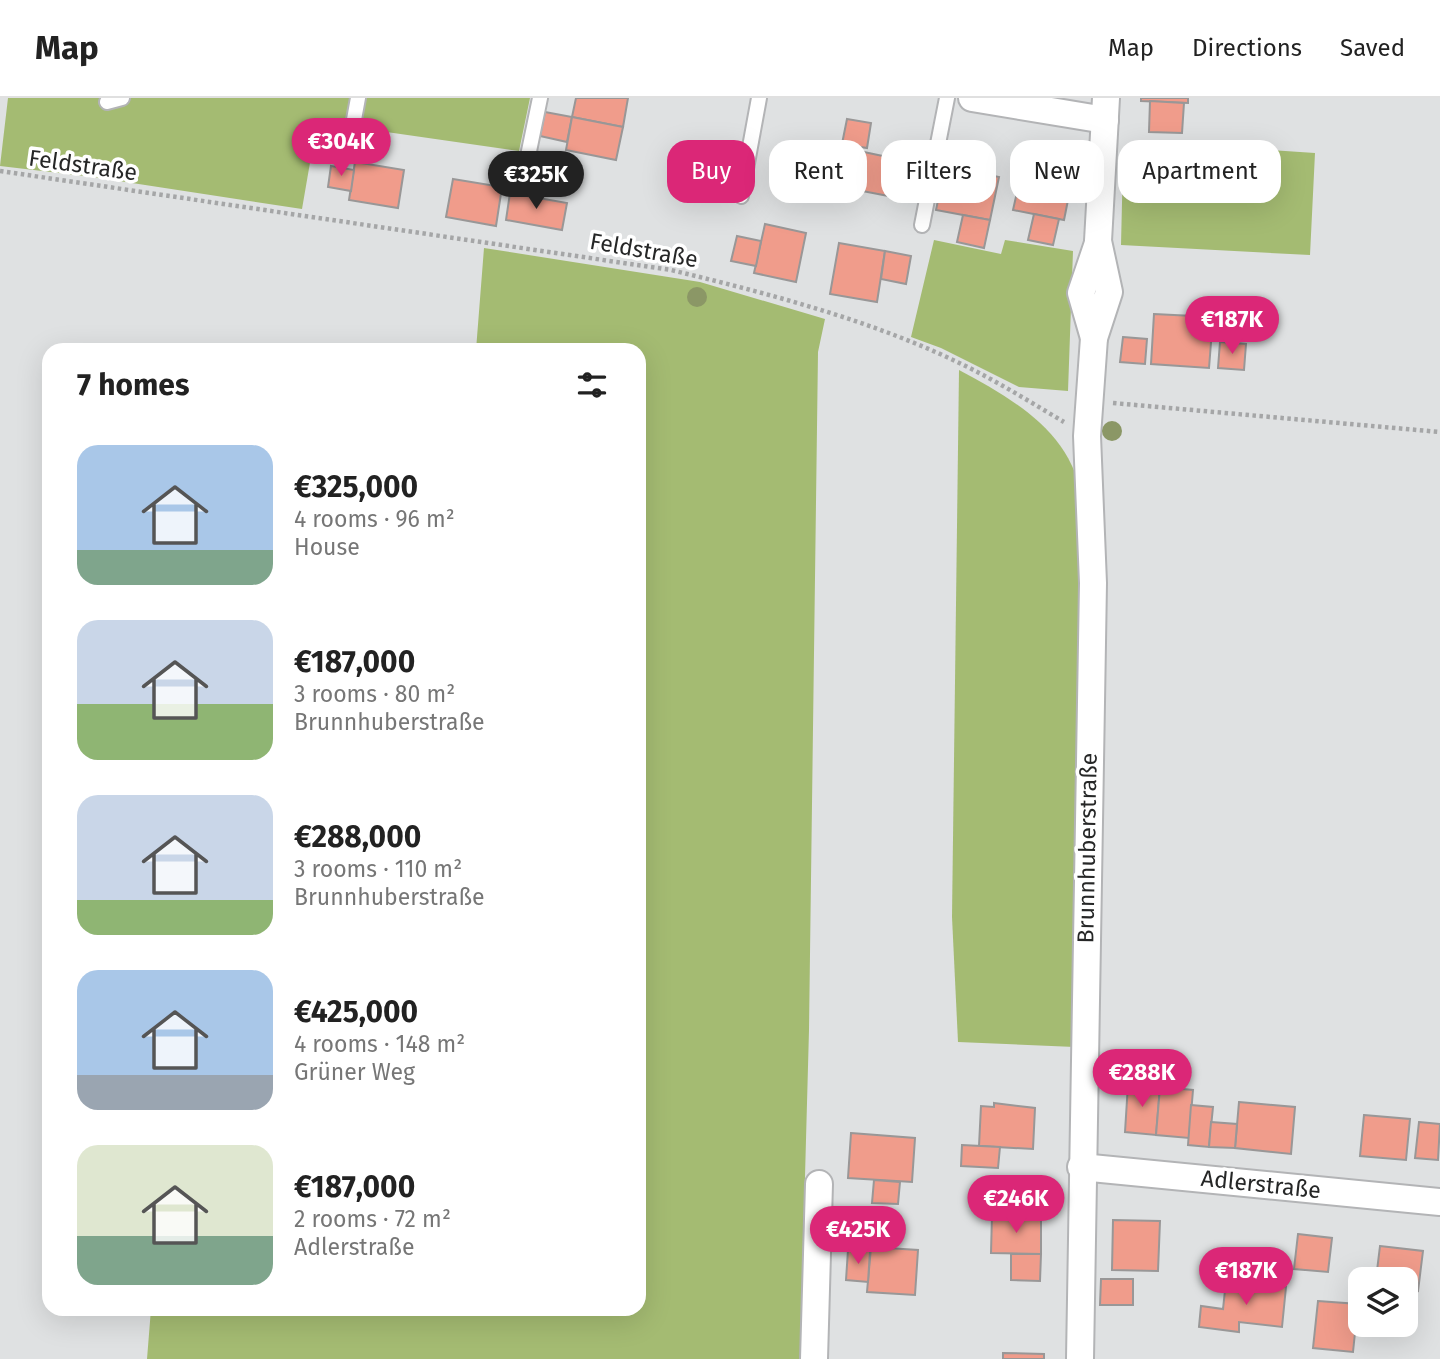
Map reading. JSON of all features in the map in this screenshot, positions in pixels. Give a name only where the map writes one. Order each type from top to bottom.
[{"type":"street","points":[[972,98],[1106,109]]},
{"type":"street","name":"Brunnhuberstraße","points":[[1080,1359],[1081,1167],[1093,583],[1087,436],[1094,338],[1081,293],[1098,242],[1106,109]]},
{"type":"street","name":"Adlerstraße","points":[[1081,1167],[1440,1202]]},
{"type":"street","points":[[814,1359],[819,1184]]},
{"type":"lane","points":[[337,135],[353,125],[358,98]]},
{"type":"lane","points":[[534,165],[529,151],[540,98]]},
{"type":"lane","points":[[751,140],[759,98]]},
{"type":"lane","points":[[922,225],[947,98]]},
{"type":"path","name":"Feldstraße","points":[[0,171],[671,270],[754,290],[909,341],[990,379],[1087,436]]},
{"type":"path","points":[[1090,401],[1440,432]]},
{"type":"green space","points":[[8,98],[530,98],[519,151],[317,122],[302,209],[93,177],[0,166]]},
{"type":"green space","points":[[1281,151],[1315,153],[1310,255],[1121,245],[1122,203],[1281,203]]},
{"type":"green space","points":[[934,240],[1001,254],[1005,240],[1073,251],[1068,391],[1019,387],[941,348],[911,337]]},
{"type":"green space","points":[[484,248],[700,282],[825,319],[818,352],[809,1030],[800,1359],[147,1359],[150,1316],[646,1316],[646,343],[477,343]]},
{"type":"green space","points":[[959,370],[1002,394],[1039,422],[1055,439],[1068,458],[1083,504],[1075,1047],[958,1042],[952,917]]},
{"type":"building","points":[[576,98],[628,98],[623,127],[572,117]]},
{"type":"building","points":[[1141,98],[1188,98],[1188,103],[1141,101]]},
{"type":"building","points":[[1150,101],[1184,103],[1182,133],[1149,132]]},
{"type":"building","points":[[545,112],[572,117],[567,142],[540,136]]},
{"type":"building","points":[[572,117],[623,127],[616,160],[566,150]]},
{"type":"building","points":[[847,119],[871,123],[867,148],[867,140],[843,140]]},
{"type":"building","points":[[867,153],[881,156],[881,195],[867,192]]},
{"type":"building","points":[[355,162],[404,170],[398,208],[349,200]]},
{"type":"building","points":[[331,166],[354,170],[351,191],[328,187]]},
{"type":"building","points":[[453,179],[502,187],[496,226],[446,217]]},
{"type":"building","points":[[510,193],[567,203],[562,230],[506,220]]},
{"type":"building","points":[[937,203],[994,203],[990,220],[936,210]]},
{"type":"building","points":[[1015,203],[1067,203],[1064,220],[1013,210]]},
{"type":"building","points":[[1034,214],[1059,219],[1053,245],[1028,240]]},
{"type":"building","points":[[963,215],[990,220],[984,248],[957,242]]},
{"type":"building","points":[[765,224],[806,233],[796,282],[754,273]]},
{"type":"building","points":[[737,236],[761,241],[756,266],[731,261]]},
{"type":"building","points":[[839,243],[885,251],[877,302],[830,294]]},
{"type":"building","points":[[885,251],[911,256],[906,284],[881,279]]},
{"type":"building","points":[[1154,314],[1213,317],[1209,368],[1151,364]]},
{"type":"building","points":[[1123,337],[1147,339],[1145,364],[1120,362]]},
{"type":"building","points":[[1220,342],[1246,344],[1244,370],[1218,368]]},
{"type":"building","points":[[1128,1084],[1160,1087],[1156,1135],[1125,1132]]},
{"type":"building","points":[[1160,1087],[1193,1090],[1189,1138],[1156,1135]]},
{"type":"building","points":[[1239,1102],[1295,1107],[1291,1154],[1235,1148]]},
{"type":"building","points":[[994,1103],[1035,1108],[1033,1149],[979,1146],[981,1106],[994,1107]]},
{"type":"building","points":[[1191,1105],[1213,1107],[1209,1147],[1188,1145]]},
{"type":"building","points":[[1364,1115],[1410,1119],[1406,1160],[1360,1156]]},
{"type":"building","points":[[1211,1122],[1237,1124],[1235,1148],[1209,1147]]},
{"type":"building","points":[[1419,1122],[1440,1124],[1438,1160],[1415,1158]]},
{"type":"building","points":[[851,1133],[915,1138],[912,1182],[848,1178]]},
{"type":"building","points":[[962,1145],[1000,1147],[998,1168],[961,1166]]},
{"type":"building","points":[[874,1180],[900,1182],[898,1204],[872,1203]]},
{"type":"building","points":[[992,1215],[1041,1216],[1041,1254],[991,1253]]},
{"type":"building","points":[[1113,1220],[1160,1221],[1158,1271],[1112,1270]]},
{"type":"building","points":[[1298,1234],[1332,1238],[1328,1272],[1294,1269]]},
{"type":"building","points":[[1380,1246],[1423,1251],[1418,1291],[1418,1267],[1377,1267]]},
{"type":"building","points":[[871,1247],[918,1250],[915,1295],[867,1292]]},
{"type":"building","points":[[848,1250],[870,1251],[868,1282],[846,1280]]},
{"type":"building","points":[[1011,1254],[1041,1254],[1040,1281],[1011,1280]]},
{"type":"building","points":[[1101,1279],[1133,1279],[1133,1305],[1100,1305]]},
{"type":"building","points":[[1226,1281],[1286,1287],[1282,1327],[1239,1322],[1239,1332],[1199,1327],[1201,1306],[1223,1309]]},
{"type":"building","points":[[1318,1301],[1348,1303],[1348,1337],[1355,1337],[1353,1352],[1313,1348]]},
{"type":"building","points":[[1003,1353],[1044,1354],[1044,1359],[1003,1359]]}]
